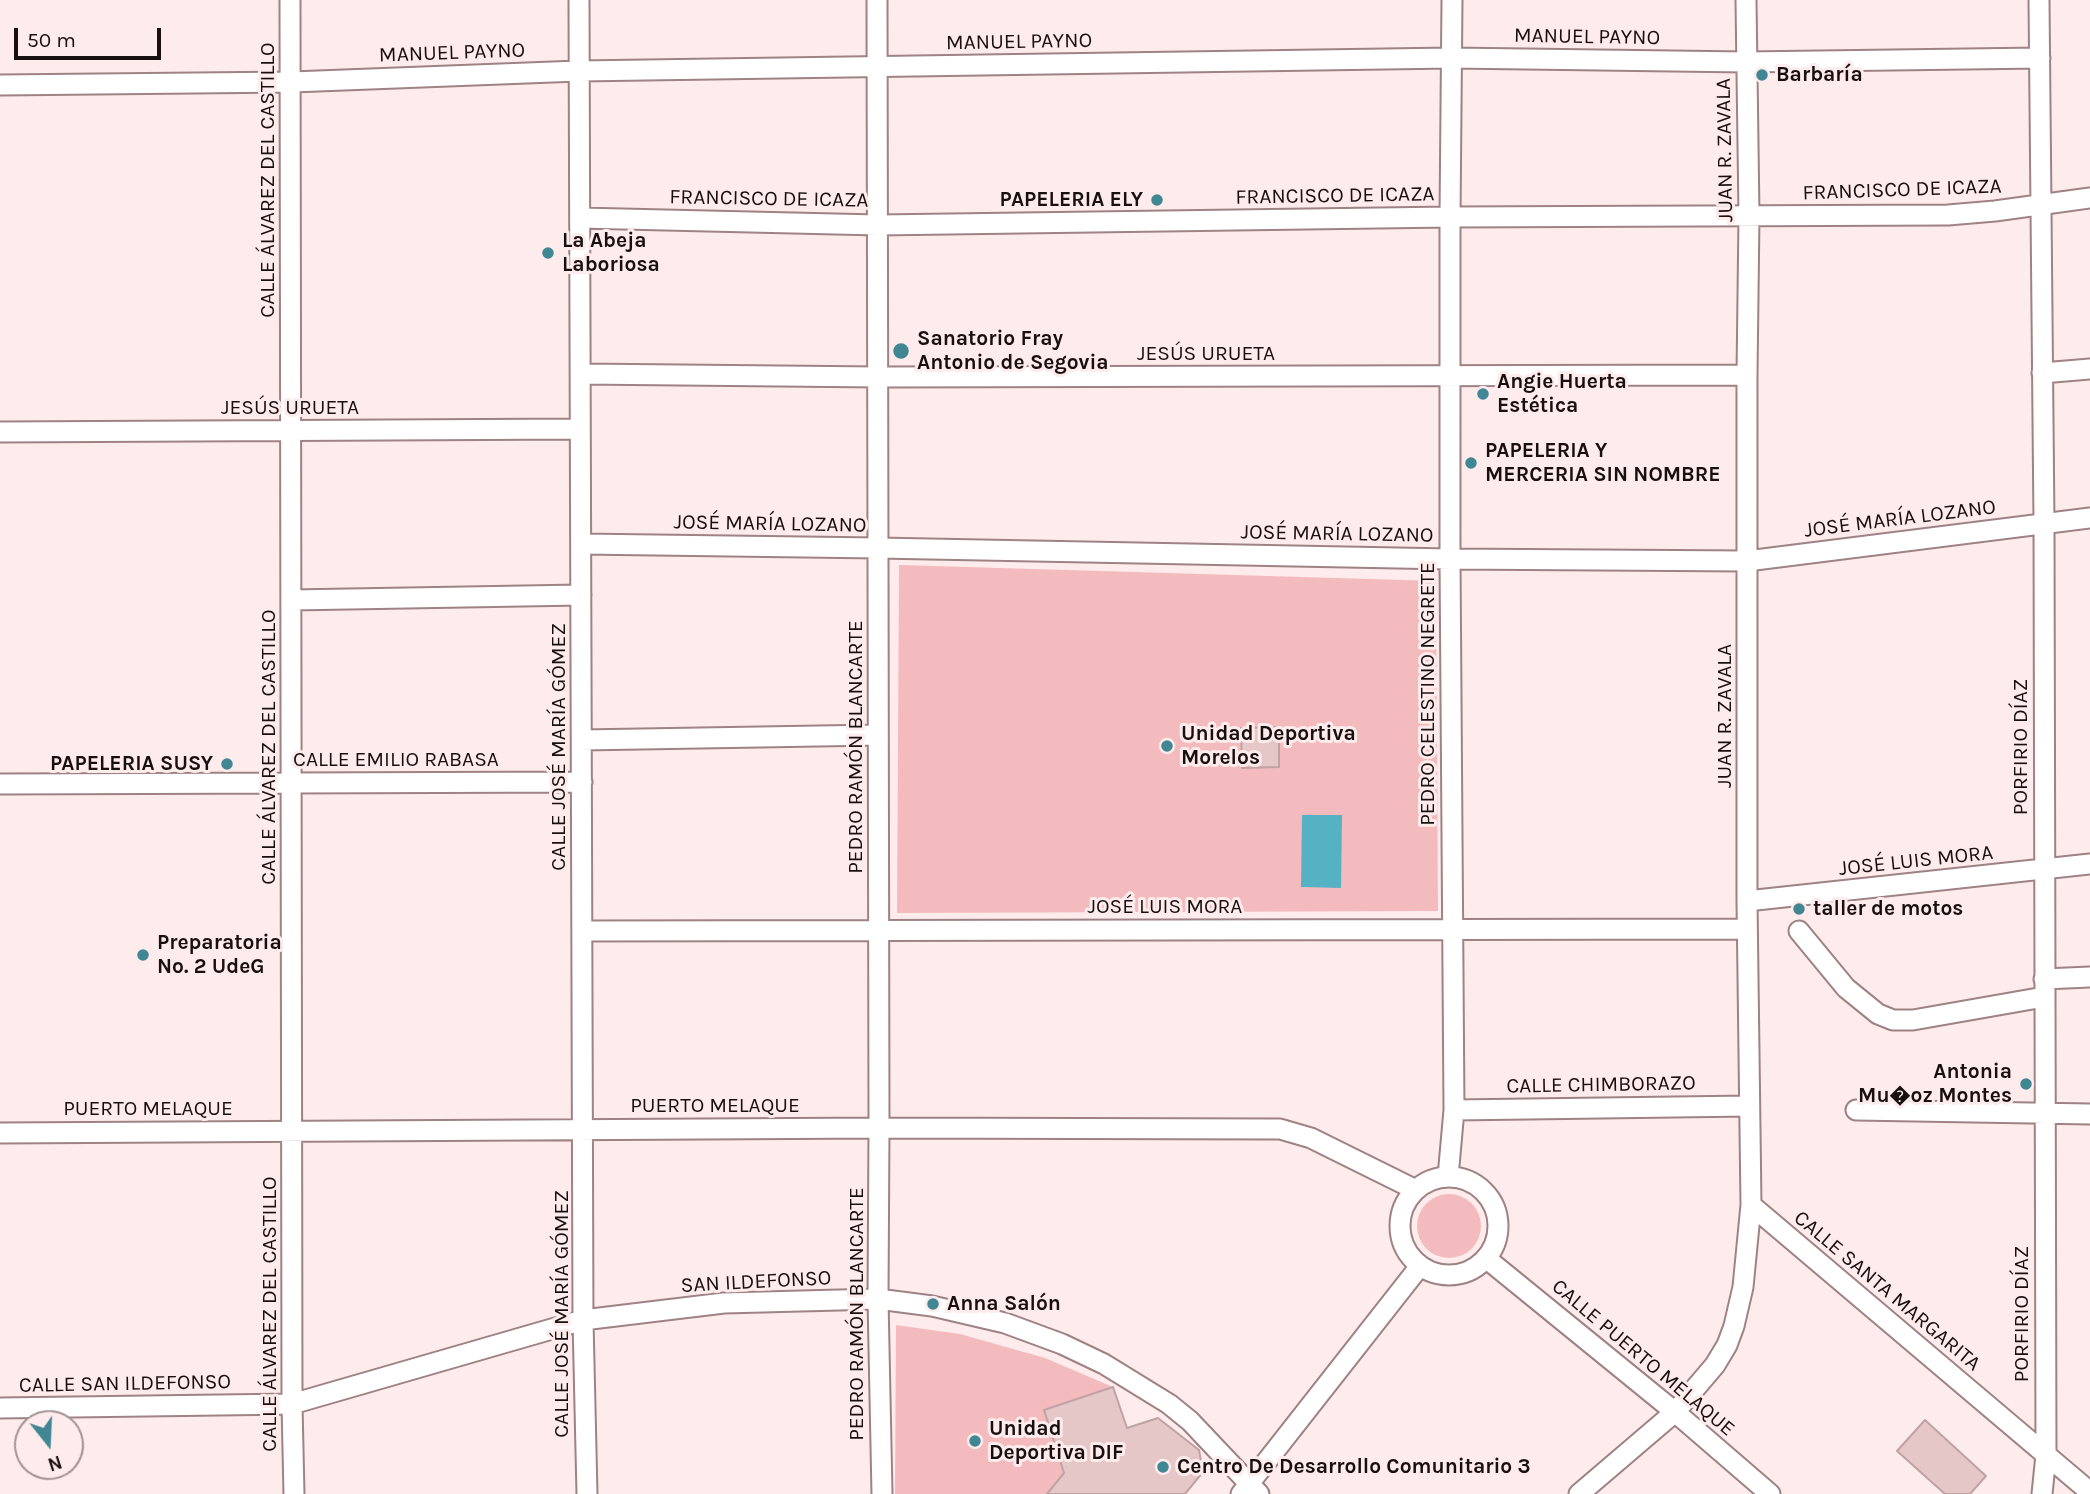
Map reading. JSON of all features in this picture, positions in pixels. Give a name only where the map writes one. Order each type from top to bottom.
[{"type":"street","name":"CALLE ÁLVAREZ DEL CASTILLO","points":[[290,0],[294,1494]]},
{"type":"street","name":"CALLE JOSÉ MARÍA GÓMEZ","points":[[579,0],[583,1321],[587,1494]]},
{"type":"street","name":"PEDRO RAMÓN BLANCARTE","points":[[877,0],[878,1299],[882,1494]]},
{"type":"street","name":"PEDRO CELESTINO NEGRETE","points":[[1448,1177],[1454,1110],[1450,559],[1452,0]]},
{"type":"street","name":"JUAN R. ZAVALA","points":[[1579,1494],[1675,1412],[1715,1365],[1731,1335],[1743,1287],[1751,1205],[1747,929],[1749,216],[1746,0]]},
{"type":"street","name":"PORFIRIO DÍAZ","points":[[2039,0],[2044,523],[2046,1455],[2042,1494]]},
{"type":"street","name":"MANUEL PAYNO","points":[[0,85],[292,82],[579,71],[1452,58],[1746,62],[2040,58]]},
{"type":"street","name":"FRANCISCO DE ICAZA","points":[[580,218],[878,225],[1450,217],[1948,215],[2090,198]]},
{"type":"street","points":[[2042,373],[2090,369]]},
{"type":"street","name":"JESÚS URUETA","points":[[581,374],[879,377],[1747,375]]},
{"type":"street","name":"JESÚS URUETA","points":[[0,432],[580,429]]},
{"type":"street","name":"JOSÉ MARÍA LOZANO","points":[[581,544],[1450,559],[1747,561],[2090,518]]},
{"type":"street","points":[[291,600],[581,595]]},
{"type":"street","points":[[582,740],[878,735]]},
{"type":"street","name":"CALLE EMILIO RABASA","points":[[0,784],[582,782]]},
{"type":"street","name":"JOSÉ LUIS MORA","points":[[1747,901],[2090,864]]},
{"type":"street","name":"JOSÉ LUIS MORA","points":[[583,931],[1747,929]]},
{"type":"street","points":[[1798,931],[1846,988],[1878,1014],[1894,1020],[1913,1020],[2090,977]]},
{"type":"street","name":"CALLE CHIMBORAZO","points":[[1454,1110],[1749,1106]]},
{"type":"street","points":[[1856,1110],[2090,1115]]},
{"type":"street","name":"PUERTO MELAQUE","points":[[0,1133],[879,1128],[1279,1129],[1311,1138],[1416,1190]]},
{"type":"street","points":[[1448,1177],[1467,1180],[1483,1190],[1494,1206],[1499,1224],[1496,1242],[1487,1259],[1472,1270],[1455,1275],[1437,1274],[1420,1266],[1408,1254],[1401,1238],[1400,1221],[1405,1204],[1416,1190],[1436,1179],[1448,1177]]},
{"type":"street","name":"CALLE SANTA MARGARITA","points":[[1751,1205],[2090,1492]]},
{"type":"street","name":"CALLE PUERTO MELAQUE","points":[[1487,1259],[1675,1412],[1770,1494]]},
{"type":"street","points":[[1249,1490],[1420,1266]]},
{"type":"street","name":"SAN ILDEFONSO","points":[[292,1404],[583,1321],[724,1303],[878,1299],[932,1306],[1006,1323],[1104,1364],[1169,1404],[1190,1421],[1249,1490]]},
{"type":"street","name":"CALLE SAN ILDEFONSO","points":[[0,1408],[292,1404]]},
{"type":"shaded area","name":"Unidad Deportiva Morelos","points":[[899,565],[1436,581],[1438,911],[897,913]]},
{"type":"shaded area","points":[[1449,1194],[1472,1203],[1481,1226],[1472,1249],[1449,1258],[1426,1249],[1417,1226],[1426,1203]]},
{"type":"shaded area","name":"Unidad Deportiva DIF","points":[[896,1325],[960,1334],[1045,1358],[1113,1387],[1044,1410],[1064,1473],[1047,1494],[895,1494]]},
{"type":"water","points":[[1302,815],[1342,815],[1341,888],[1301,887]]},
{"type":"building","points":[[1279,727],[1279,767],[1242,768],[1241,728]]},
{"type":"building","name":"Centro De Desarrollo Comunitario 3","points":[[1113,1387],[1127,1428],[1158,1418],[1199,1450],[1203,1472],[1185,1494],[1047,1494],[1064,1473],[1044,1410]]},
{"type":"building","points":[[1925,1420],[1986,1476],[1970,1494],[1945,1494],[1897,1451]]},
{"type":"place","name":"Barbaría","points":[[1762,75]]},
{"type":"place","name":"PAPELERIA ELY","points":[[1157,200]]},
{"type":"place","name":"La Abeja Laboriosa","points":[[548,253]]},
{"type":"place","name":"Sanatorio Fray Antonio de Segovia","points":[[901,351]]},
{"type":"place","name":"Angie Huerta Estética","points":[[1483,394]]},
{"type":"place","name":"PAPELERIA Y MERCERIA SIN NOMBRE","points":[[1471,463]]},
{"type":"place","name":"Unidad Deportiva Morelos","points":[[1167,746]]},
{"type":"place","name":"PAPELERIA SUSY","points":[[227,764]]},
{"type":"place","name":"taller de motos","points":[[1799,909]]},
{"type":"place","name":"Preparatoria No. 2 UdeG","points":[[143,955]]},
{"type":"place","name":"Antonia Mu�oz Montes","points":[[2026,1084]]},
{"type":"place","name":"Anna Salón","points":[[933,1304]]},
{"type":"place","name":"Unidad Deportiva DIF","points":[[975,1441]]},
{"type":"place","name":"Centro De Desarrollo Comunitario 3","points":[[1163,1467]]}]
